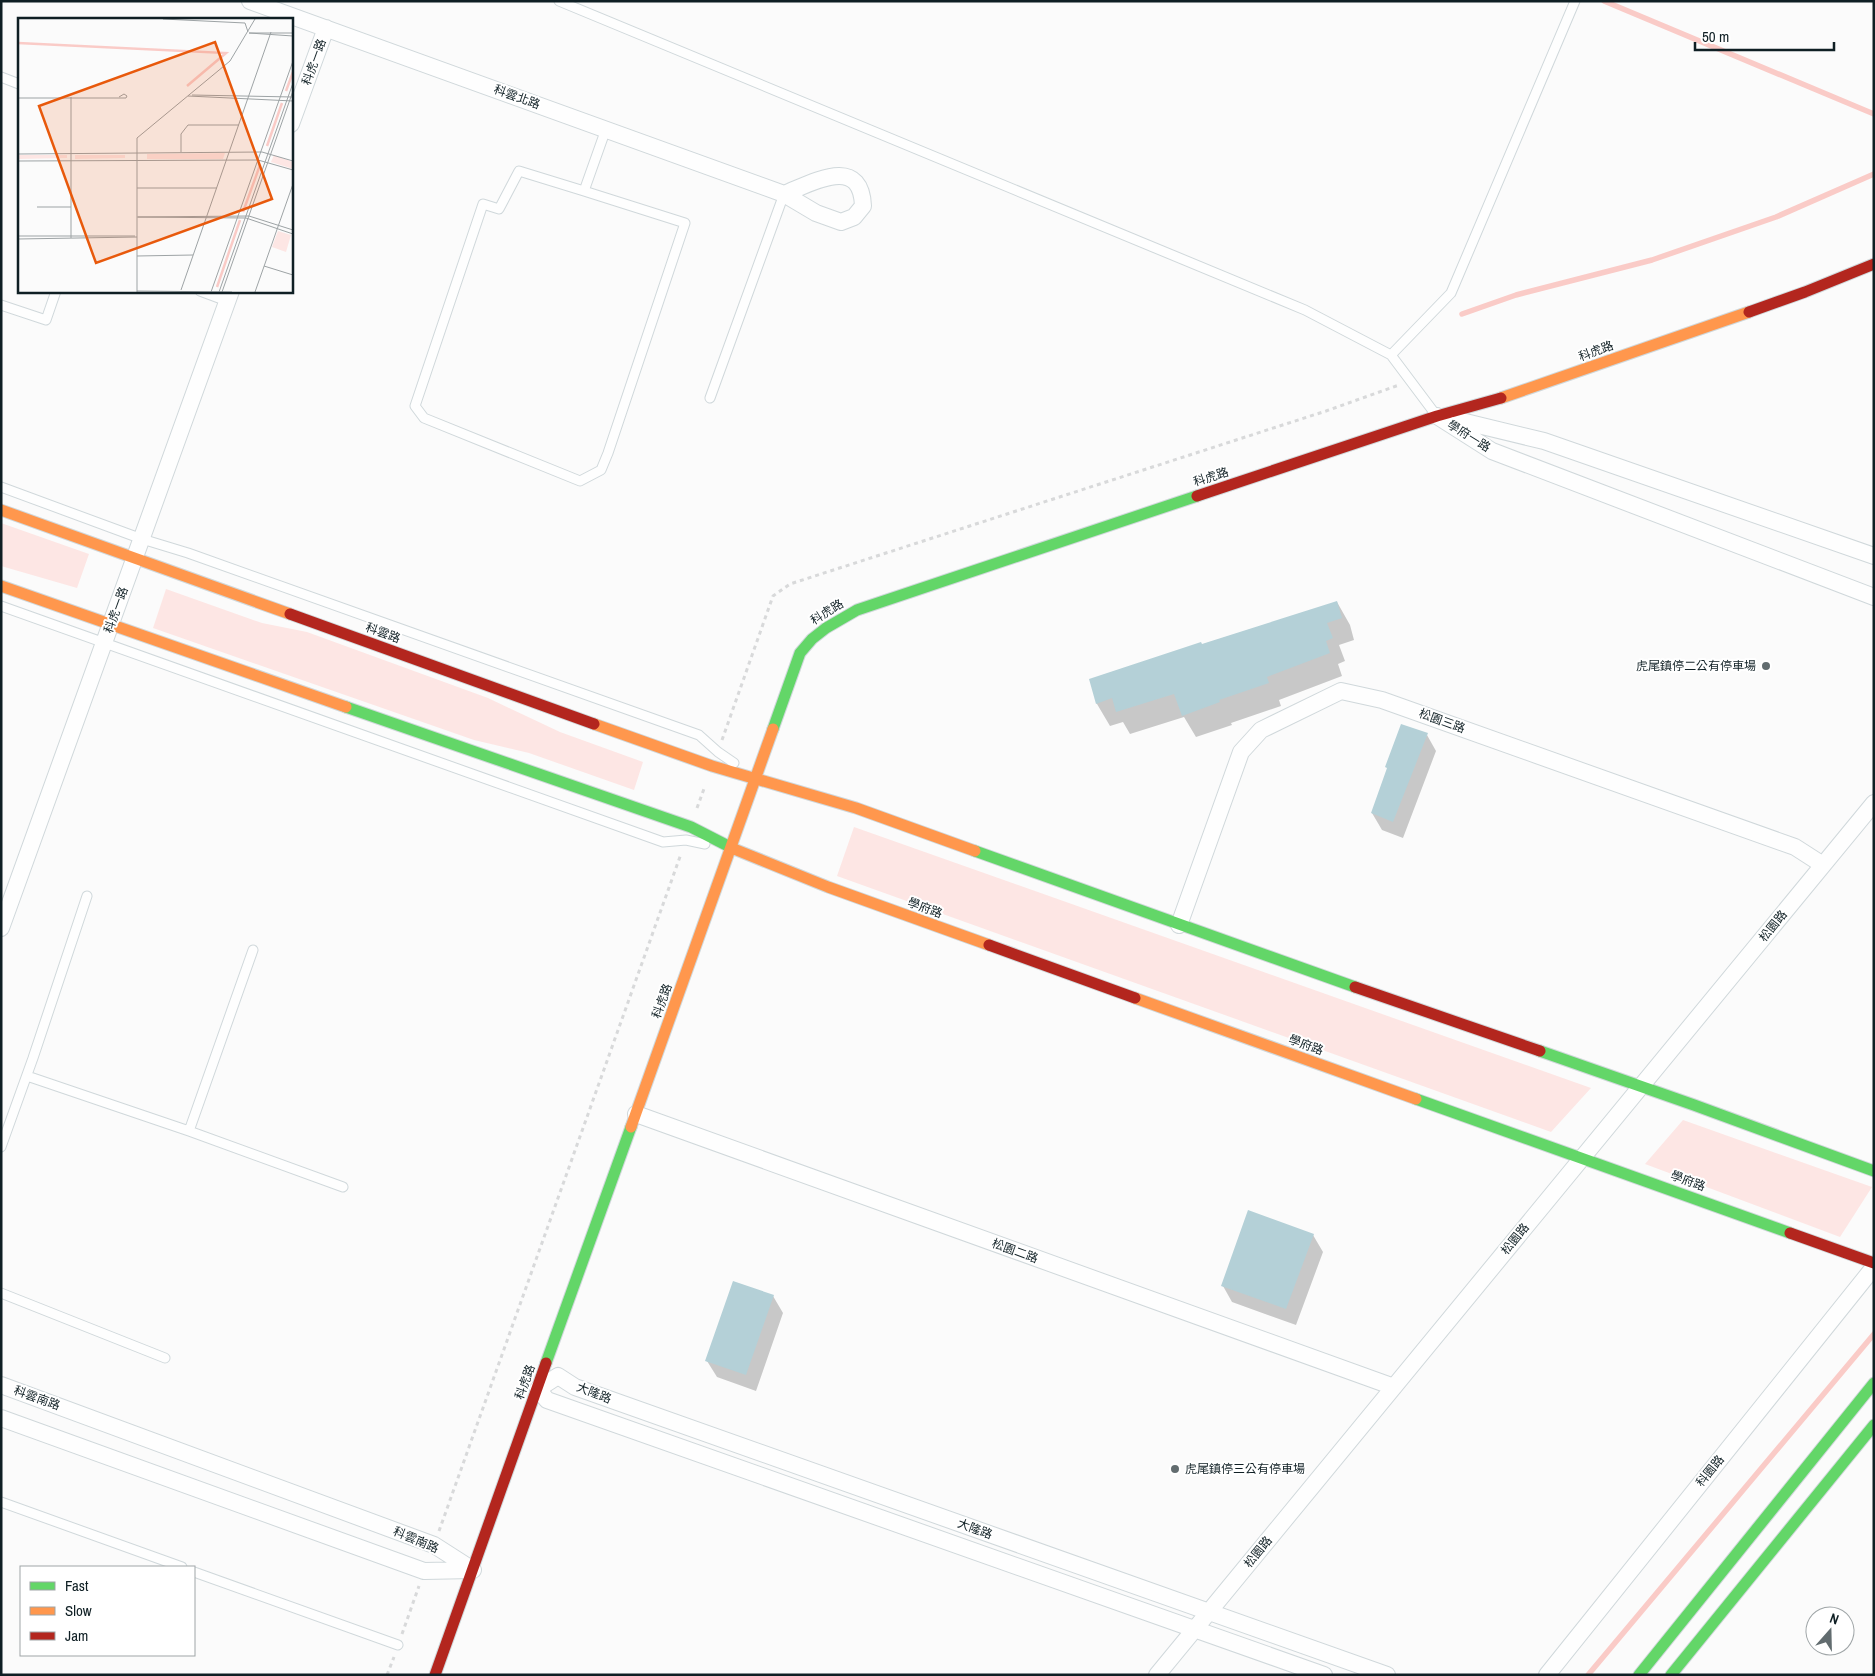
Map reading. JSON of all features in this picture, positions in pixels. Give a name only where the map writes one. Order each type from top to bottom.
[{"type":"street","name":"科雲北路","points":[[250,1],[784,194]]},
{"type":"street","name":"科虎一路","points":[[292,121],[326,28]]},
{"type":"street","name":"科虎路","points":[[435,1675],[732,848],[800,653],[810,639],[829,624],[857,610],[1437,416],[1517,394],[1805,292],[1874,264]]},
{"type":"street","name":"科虎一路","points":[[1,928],[229,296]]},
{"type":"street","name":"學府一路","points":[[1437,416],[1544,441],[1874,556]]},
{"type":"street","name":"學府一路","points":[[1437,416],[1492,451],[1874,596]]},
{"type":"street","name":"科雲路","points":[[1,510],[712,766],[756,779]]},
{"type":"street","points":[[1,586],[111,624],[155,642],[691,827],[732,848]]},
{"type":"street","name":"松園三路","points":[[1179,925],[1242,752],[1261,730],[1341,691],[1382,700],[1795,847],[1823,865]]},
{"type":"street","points":[[756,779],[856,808],[1179,925],[1694,1105],[1874,1171]]},
{"type":"street","name":"松園路","points":[[1157,1675],[1874,803]]},
{"type":"street","name":"學府路","points":[[732,848],[828,887],[1874,1262]]},
{"type":"street","name":"松園二路","points":[[636,1114],[1394,1386]]},
{"type":"street","name":"科園路","points":[[1547,1675],[1874,1267]]},
{"type":"street","name":"大隆路","points":[[1324,1675],[547,1400],[538,1389],[558,1376],[575,1387],[1387,1675]]},
{"type":"street","points":[[1639,1675],[1874,1382]]},
{"type":"street","name":"科雲南路","points":[[1,1385],[434,1544],[473,1570]]},
{"type":"street","name":"科雲南路","points":[[1,1418],[424,1571],[473,1570]]},
{"type":"street","points":[[1671,1675],[1874,1425]]},
{"type":"lane","points":[[559,1],[1305,310],[1391,355],[1437,416]]},
{"type":"lane","points":[[1391,355],[1451,293],[1575,1]]},
{"type":"lane","points":[[1,77],[18,84]]},
{"type":"lane","points":[[584,191],[606,129]]},
{"type":"lane","points":[[519,171],[584,191],[685,222],[608,453],[601,470],[580,481],[424,418],[415,406],[483,204],[499,210],[519,171]]},
{"type":"lane","points":[[710,398],[784,194]]},
{"type":"lane","points":[[1,305],[46,320],[56,292]]},
{"type":"lane","points":[[206,292],[229,296]]},
{"type":"lane","points":[[1,486],[142,539],[188,553],[699,735],[718,752],[756,779]]},
{"type":"lane","points":[[1,606],[663,842],[686,840],[732,848]]},
{"type":"lane","points":[[1,1147],[88,896]]},
{"type":"lane","points":[[189,1130],[253,950]]},
{"type":"lane","points":[[27,1076],[189,1130],[344,1186]]},
{"type":"lane","points":[[1,1293],[164,1358]]},
{"type":"lane","points":[[1,1502],[179,1566]]},
{"type":"lane","points":[[195,1572],[398,1645]]},
{"type":"path","points":[[718,752],[773,596],[790,584],[1326,411],[1410,381]]},
{"type":"path","points":[[691,827],[712,766]]},
{"type":"path","points":[[434,1544],[686,840]]},
{"type":"path","points":[[387,1675],[424,1571]]},
{"type":"shaded area","points":[[1,523],[89,554],[77,588],[1,566]]},
{"type":"shaded area","points":[[166,589],[262,623],[307,632],[488,698],[560,732],[643,762],[634,790],[529,753],[474,740],[153,628]]},
{"type":"shaded area","points":[[854,827],[1591,1088],[1551,1132],[837,876]]},
{"type":"shaded area","points":[[1683,1120],[1872,1187],[1840,1237],[1645,1164]]},
{"type":"building","points":[[1337,601],[1342,618],[1327,623],[1333,638],[1326,641],[1330,653],[1267,677],[1269,683],[1219,700],[1220,702],[1182,716],[1174,694],[1116,712],[1112,698],[1096,704],[1089,679],[1201,642],[1202,644]]},
{"type":"building","points":[[1401,724],[1428,733],[1393,822],[1371,813]]},
{"type":"building","points":[[1248,1210],[1314,1234],[1286,1309],[1221,1286]]},
{"type":"building","points":[[733,1281],[774,1295],[746,1375],[705,1361]]},
{"type":"waterway","points":[[1604,1],[1874,114]]},
{"type":"waterway","points":[[1462,314],[1516,295],[1652,260],[1776,217],[1874,174]]},
{"type":"waterway","points":[[1588,1675],[1874,1334]]},
{"type":"traffic: fast","points":[[773,729],[800,653],[812,639],[826,628],[857,610],[1197,496]]},
{"type":"traffic: fast","points":[[346,707],[691,827],[734,849]]},
{"type":"traffic: fast","points":[[975,851],[1355,987]]},
{"type":"traffic: fast","points":[[1540,1051],[1874,1171]]},
{"type":"traffic: fast","points":[[1416,1099],[1790,1233]]},
{"type":"traffic: fast","points":[[546,1363],[631,1127]]},
{"type":"traffic: fast","points":[[1639,1675],[1874,1383]]},
{"type":"traffic: fast","points":[[1671,1675],[1874,1425]]},
{"type":"traffic: slow","points":[[1501,398],[1749,312]]},
{"type":"traffic: slow","points":[[1,510],[290,614]]},
{"type":"traffic: slow","points":[[1,586],[346,707]]},
{"type":"traffic: slow","points":[[594,724],[712,766],[856,808],[975,851]]},
{"type":"traffic: slow","points":[[631,1127],[773,729]]},
{"type":"traffic: slow","points":[[734,849],[828,887],[989,945]]},
{"type":"traffic: slow","points":[[1135,998],[1416,1099]]},
{"type":"traffic: jam","points":[[1749,312],[1874,264]]},
{"type":"traffic: jam","points":[[1197,496],[1437,416],[1501,398]]},
{"type":"traffic: jam","points":[[290,614],[594,724]]},
{"type":"traffic: jam","points":[[989,945],[1135,998]]},
{"type":"traffic: jam","points":[[1355,987],[1540,1051]]},
{"type":"traffic: jam","points":[[1790,1233],[1874,1263]]},
{"type":"traffic: jam","points":[[435,1675],[546,1363]]},
{"type":"place","name":"虎尾鎮停二公有停車場","points":[[1766,666]]},
{"type":"place","name":"虎尾鎮停三公有停車場","points":[[1175,1469]]}]
